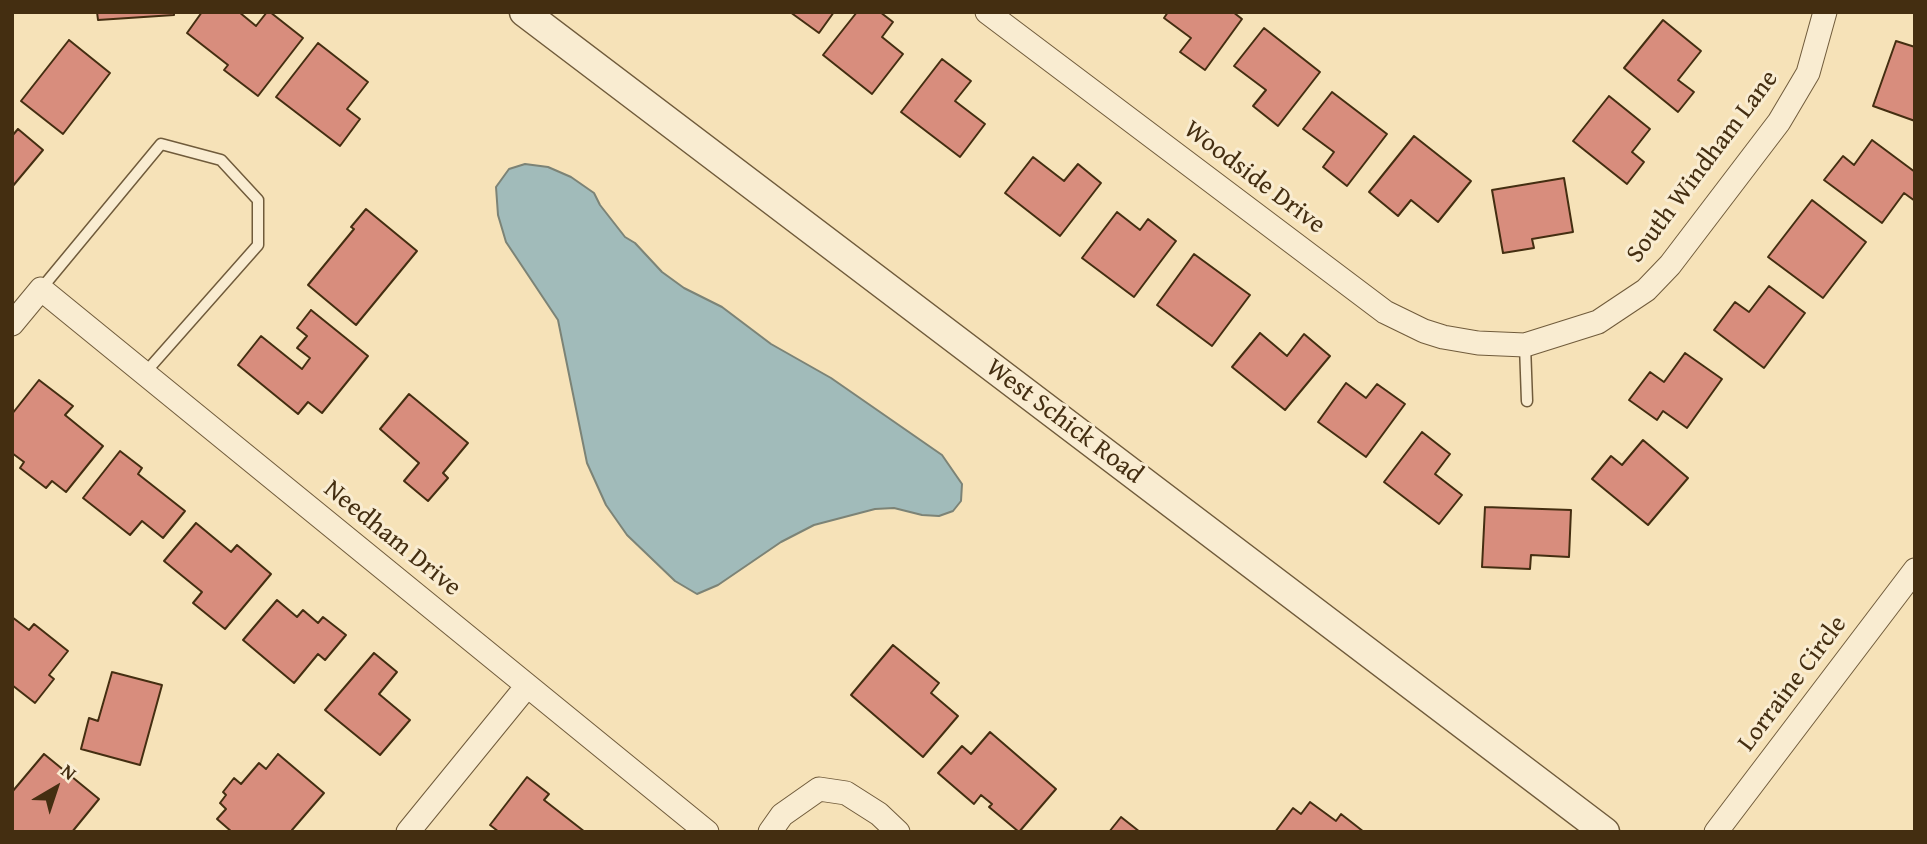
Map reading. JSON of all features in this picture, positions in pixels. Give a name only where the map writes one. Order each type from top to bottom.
[{"type":"street","name":"West Schick Road","points":[[523,12],[1605,832]]},
{"type":"street","name":"Woodside Drive","points":[[988,12],[1385,312],[1443,337],[1478,343],[1517,345]]},
{"type":"street","name":"South Windham Lane","points":[[1517,345],[1570,333],[1610,315],[1646,290],[1670,265],[1779,122],[1808,73],[1825,12]]},
{"type":"street","points":[[12,324],[41,289]]},
{"type":"street","name":"Needham Drive","points":[[41,289],[707,832]]},
{"type":"street","name":"Lorraine Circle","points":[[1716,832],[1915,570]]},
{"type":"street","points":[[408,832],[527,685]]},
{"type":"street","points":[[770,832],[782,815],[819,789],[846,793],[879,814],[898,832]]},
{"type":"lane","points":[[41,289],[161,144],[221,160],[258,200],[258,246],[144,374]]},
{"type":"lane","points":[[1517,345],[1527,401]]},
{"type":"water","points":[[525,164],[548,167],[571,177],[594,193],[625,237],[635,243],[662,272],[684,288],[722,307],[771,344],[831,378],[942,455],[962,484],[961,501],[953,511],[939,516],[894,508],[875,509],[814,525],[781,542],[718,585],[697,594],[675,581],[627,535],[606,505],[587,463],[558,320],[506,242],[498,215],[496,187],[509,169]]},
{"type":"building","points":[[97,12],[174,12],[174,15],[98,20]]},
{"type":"building","points":[[202,12],[239,12],[256,26],[267,12],[270,12],[303,38],[258,96],[224,70],[228,65],[187,33]]},
{"type":"building","points":[[790,12],[834,12],[819,33]]},
{"type":"building","points":[[857,12],[880,12],[893,22],[882,37],[903,54],[872,94],[823,55]]},
{"type":"building","points":[[1168,12],[1233,12],[1242,19],[1205,70],[1180,52],[1191,38],[1164,18]]},
{"type":"building","points":[[1663,20],[1701,51],[1678,80],[1694,92],[1678,112],[1624,68]]},
{"type":"building","points":[[1264,28],[1320,72],[1278,126],[1253,106],[1266,90],[1234,66]]},
{"type":"building","points":[[69,40],[110,73],[63,134],[21,101]]},
{"type":"building","points":[[1896,41],[1915,47],[1915,121],[1873,106]]},
{"type":"building","points":[[318,43],[368,82],[347,109],[360,119],[340,146],[276,97]]},
{"type":"building","points":[[942,59],[971,81],[955,101],[985,124],[960,157],[901,112]]},
{"type":"building","points":[[1332,92],[1387,134],[1347,186],[1323,167],[1334,152],[1303,129]]},
{"type":"building","points":[[1609,96],[1650,129],[1632,152],[1644,162],[1627,184],[1573,141]]},
{"type":"building","points":[[18,129],[43,150],[12,187],[12,136]]},
{"type":"building","points":[[1414,136],[1471,181],[1438,222],[1411,200],[1398,216],[1369,192]]},
{"type":"building","points":[[1872,140],[1915,172],[1915,201],[1904,193],[1882,223],[1824,180],[1843,156],[1854,165]]},
{"type":"building","points":[[1033,157],[1064,181],[1078,164],[1101,183],[1060,236],[1005,193]]},
{"type":"building","points":[[1564,178],[1573,232],[1532,239],[1534,248],[1503,253],[1492,190]]},
{"type":"building","points":[[1812,200],[1866,242],[1823,298],[1768,257]]},
{"type":"building","points":[[366,209],[417,251],[356,325],[308,285],[354,229],[351,227]]},
{"type":"building","points":[[1117,212],[1140,230],[1148,219],[1176,241],[1134,297],[1082,258]]},
{"type":"building","points":[[1194,254],[1250,295],[1212,346],[1157,305]]},
{"type":"building","points":[[1769,286],[1805,313],[1764,368],[1714,330],[1735,302],[1749,312]]},
{"type":"building","points":[[311,310],[368,356],[322,413],[308,402],[298,414],[238,365],[261,336],[302,369],[310,358],[297,348],[307,336],[297,328]]},
{"type":"building","points":[[1260,333],[1287,356],[1304,334],[1330,356],[1285,410],[1232,367]]},
{"type":"building","points":[[1685,353],[1722,379],[1687,428],[1663,411],[1657,420],[1629,400],[1650,372],[1664,382]]},
{"type":"building","points":[[39,380],[73,406],[65,415],[103,446],[66,492],[52,481],[46,488],[20,468],[24,462],[12,453],[12,414]]},
{"type":"building","points":[[1346,383],[1366,398],[1377,384],[1405,404],[1366,457],[1318,422]]},
{"type":"building","points":[[409,394],[468,443],[443,473],[448,478],[428,501],[404,481],[419,463],[380,429]]},
{"type":"building","points":[[1422,432],[1450,454],[1435,474],[1462,495],[1439,524],[1384,482]]},
{"type":"building","points":[[1643,440],[1688,478],[1648,525],[1592,479],[1611,456],[1622,465]]},
{"type":"building","points":[[120,451],[142,468],[138,474],[185,511],[163,538],[142,521],[130,535],[83,498]]},
{"type":"building","points":[[1485,507],[1571,510],[1569,557],[1531,555],[1530,569],[1482,567]]},
{"type":"building","points":[[196,523],[231,552],[237,545],[271,574],[225,629],[193,603],[202,592],[164,561]]},
{"type":"building","points":[[277,600],[297,617],[303,610],[318,623],[323,617],[346,635],[325,660],[318,654],[294,683],[243,640]]},
{"type":"building","points":[[12,617],[29,630],[34,624],[68,651],[49,675],[54,679],[35,703],[12,685]]},
{"type":"building","points":[[893,645],[939,683],[931,693],[958,716],[923,757],[851,695]]},
{"type":"building","points":[[374,653],[397,672],[379,694],[410,720],[380,755],[325,710]]},
{"type":"building","points":[[112,672],[162,685],[140,765],[81,749],[89,718],[98,721]]},
{"type":"building","points":[[990,732],[1056,789],[1019,832],[989,807],[992,804],[981,795],[974,804],[938,773],[962,746],[971,754]]},
{"type":"building","points":[[44,754],[99,799],[72,832],[12,832],[12,792]]},
{"type":"building","points":[[278,754],[324,793],[292,830],[295,832],[232,832],[217,819],[226,809],[220,803],[226,795],[223,792],[234,778],[241,784],[259,763],[266,769]]},
{"type":"building","points":[[527,777],[549,794],[544,800],[585,832],[499,832],[490,825]]},
{"type":"building","points":[[1310,802],[1336,821],[1341,814],[1364,832],[1275,832],[1293,808],[1301,814]]},
{"type":"building","points":[[1121,817],[1140,832],[1109,832]]}]
